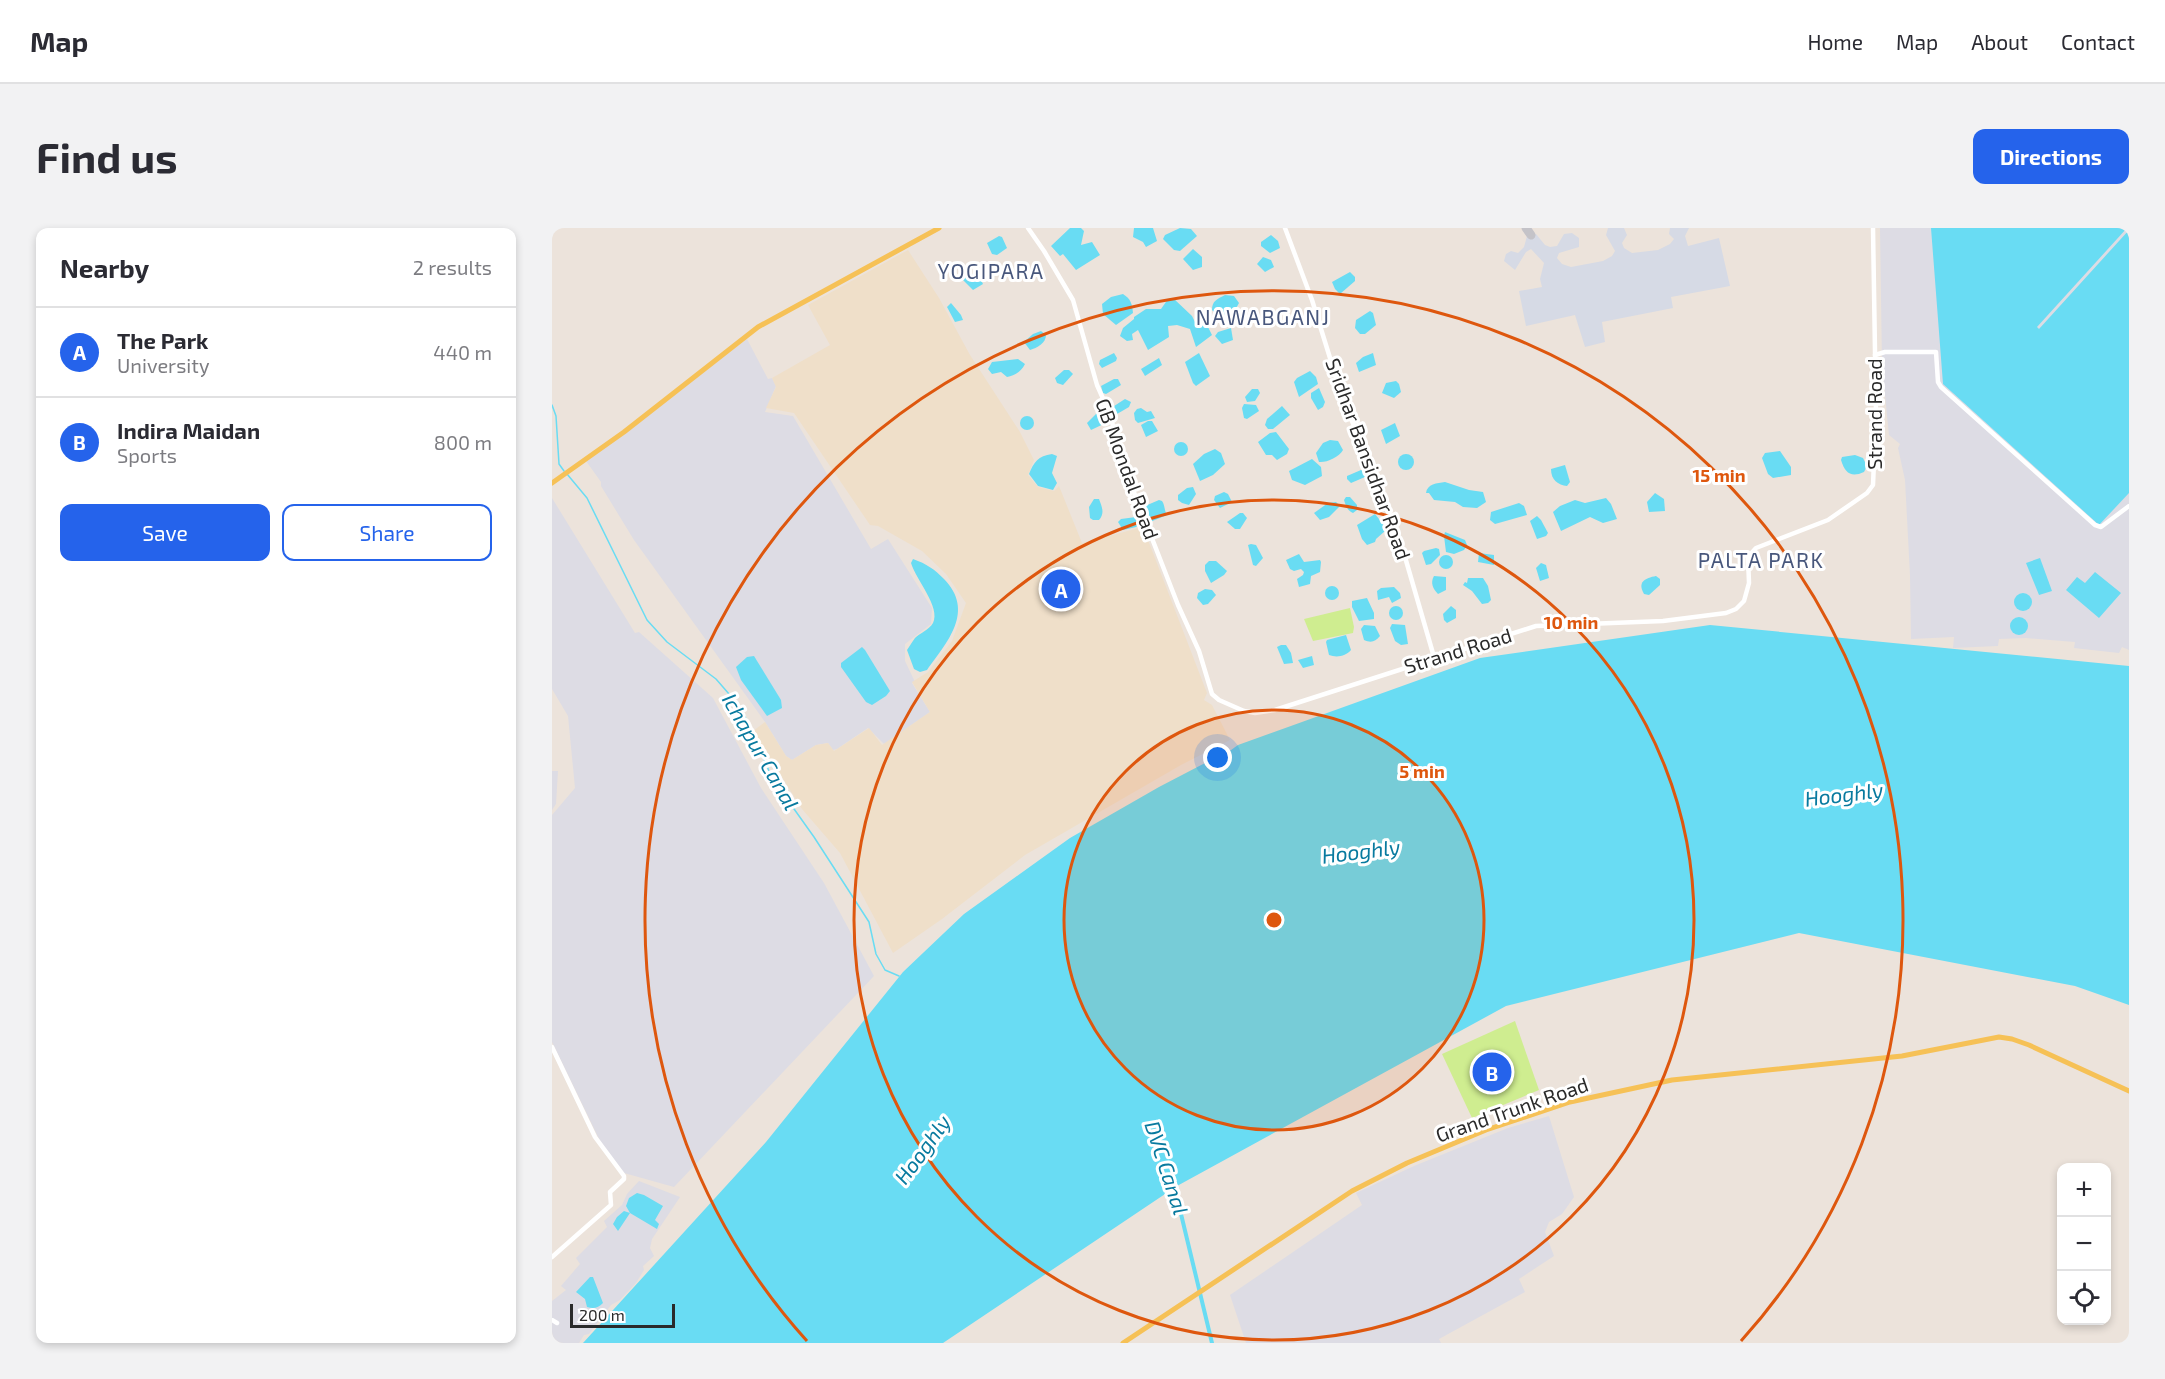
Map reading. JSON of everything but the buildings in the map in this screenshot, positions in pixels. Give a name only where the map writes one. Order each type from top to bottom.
[{"type":"main road","points":[[552,483],[624,432],[758,327],[939,228]]},
{"type":"main road","name":"Grand Trunk Road","points":[[1123,1343],[1353,1191],[1407,1163],[1486,1130],[1570,1102],[1663,1082],[1902,1056],[1998,1037],[2029,1045],[2129,1091]]},
{"type":"street","name":"GB Mondal Road","points":[[1028,228],[1044,250],[1073,300],[1097,385],[1110,412],[1128,477],[1151,537],[1199,651],[1210,689],[1215,697],[1230,706]]},
{"type":"street","name":"Sridhar Bansidhar Road","points":[[1285,228],[1312,300],[1344,403],[1363,446],[1405,557],[1434,657]]},
{"type":"street","name":"Strand Road","points":[[1230,706],[1255,713],[1271,711],[1434,657],[1508,637],[1536,626],[1689,619],[1726,613],[1736,609],[1744,602],[1749,583],[1748,557],[1750,552],[1828,520],[1871,489],[1874,480],[1876,425],[1873,228]]},
{"type":"street","points":[[1875,355],[1885,352],[1936,352],[1938,382],[1941,387],[2095,525],[2101,527],[2129,506]]},
{"type":"street","points":[[552,1047],[595,1137],[624,1176],[624,1179],[610,1192],[609,1206],[552,1257]]},
{"type":"shaded area","points":[[1608,228],[1624,228],[1627,235],[1622,243],[1624,248],[1632,253],[1658,250],[1670,244],[1674,239],[1669,234],[1670,228],[1689,228],[1685,236],[1688,246],[1719,238],[1730,286],[1671,297],[1673,308],[1602,322],[1605,342],[1585,347],[1575,315],[1526,326],[1519,291],[1542,287],[1540,279],[1544,263],[1531,249],[1526,252],[1515,270],[1504,261],[1506,254],[1511,251],[1518,253],[1524,247],[1527,236],[1536,234],[1545,245],[1550,247],[1557,246],[1564,234],[1572,233],[1579,238],[1579,247],[1559,253],[1557,258],[1562,264],[1571,267],[1603,261],[1612,256],[1615,251],[1606,235]]},
{"type":"shaded area","points":[[1880,228],[2129,228],[2129,650],[2122,647],[2119,653],[2074,648],[2075,642],[2026,638],[1999,639],[1998,646],[1953,648],[1954,637],[1911,639],[1905,480],[1898,448],[1900,444],[1889,435],[1882,365]]},
{"type":"shaded area","points":[[908,250],[939,298],[970,355],[1020,432],[1034,460],[1028,475],[1038,487],[1054,491],[1059,486],[1082,543],[1143,527],[1207,693],[1204,700],[1212,705],[1230,740],[1181,765],[1025,855],[942,919],[893,953],[840,853],[802,809],[753,731],[765,722],[786,756],[792,760],[816,745],[828,743],[834,751],[869,728],[882,745],[930,712],[912,682],[928,672],[952,641],[966,603],[946,574],[922,551],[878,526],[870,525],[794,413],[766,408],[776,387],[772,378],[830,345],[808,305]]},
{"type":"shaded area","points":[[747,339],[768,379],[772,378],[776,386],[765,412],[793,416],[871,549],[888,539],[932,608],[931,624],[905,644],[905,661],[915,682],[912,683],[930,712],[884,744],[868,728],[837,749],[833,750],[828,743],[816,745],[792,760],[786,756],[765,722],[634,540],[601,486],[601,482],[586,461]]},
{"type":"shaded area","points":[[552,498],[635,633],[639,632],[713,698],[761,788],[824,883],[874,976],[674,1187],[624,1173],[600,1141],[552,1042],[552,815],[575,788],[568,716],[552,689]]},
{"type":"shaded area","points":[[552,771],[558,771],[556,804],[552,810]]},
{"type":"shaded area","points":[[1549,1116],[1574,1197],[1562,1214],[1549,1222],[1545,1232],[1554,1256],[1519,1279],[1525,1292],[1439,1339],[1441,1343],[1246,1343],[1230,1295],[1362,1205],[1356,1193],[1414,1166],[1508,1128]]},
{"type":"shaded area","points":[[639,1181],[680,1197],[652,1239],[650,1248],[654,1256],[643,1266],[644,1270],[636,1283],[620,1300],[611,1305],[589,1334],[584,1335],[579,1343],[552,1343],[552,1301],[566,1290],[561,1286],[580,1264],[576,1258],[607,1227],[604,1221],[622,1205],[627,1194]]},
{"type":"green space","points":[[1350,608],[1353,633],[1313,641],[1304,619]]},
{"type":"green space","points":[[1515,1021],[1539,1090],[1472,1118],[1442,1054]]},
{"type":"water","points":[[1070,228],[1081,228],[1084,231],[1081,245],[1092,242],[1100,255],[1076,270],[1063,254],[1060,256],[1051,246]]},
{"type":"water","points":[[1134,228],[1153,228],[1157,241],[1146,247],[1143,242],[1133,237]]},
{"type":"water","points":[[1180,228],[1191,229],[1197,236],[1180,251],[1174,250],[1163,239],[1165,235]]},
{"type":"water","points":[[1931,228],[2127,228],[2037,327],[2039,329],[2129,230],[2129,493],[2099,525],[1943,384]]},
{"type":"water","points":[[1271,235],[1278,241],[1280,248],[1270,253],[1261,246],[1261,242]]},
{"type":"water","points":[[999,236],[1002,237],[1007,248],[997,255],[992,254],[987,243]]},
{"type":"water","points":[[1193,249],[1202,257],[1202,267],[1193,270],[1183,259]]},
{"type":"water","points":[[1263,257],[1271,260],[1274,267],[1265,272],[1257,264]]},
{"type":"water","points":[[1350,272],[1355,277],[1355,281],[1340,294],[1332,282]]},
{"type":"water","points":[[973,274],[983,284],[973,290],[962,279]]},
{"type":"water","points":[[1123,294],[1131,302],[1133,313],[1116,325],[1103,314],[1102,304],[1111,297]]},
{"type":"water","points":[[1225,295],[1234,296],[1239,303],[1231,312],[1218,316],[1212,310],[1213,304]]},
{"type":"water","points":[[1173,298],[1192,316],[1197,326],[1207,325],[1212,335],[1196,347],[1190,329],[1177,325],[1168,326],[1169,337],[1148,350],[1138,330],[1132,334],[1133,340],[1127,341],[1120,336],[1123,328],[1134,317],[1146,309],[1161,309],[1168,299]]},
{"type":"water","points":[[951,303],[963,320],[955,322],[947,307]]},
{"type":"water","points":[[1370,311],[1373,313],[1376,325],[1365,334],[1360,334],[1355,328],[1356,320]]},
{"type":"water","points":[[1231,328],[1233,340],[1222,344],[1215,336],[1218,332]]},
{"type":"water","points":[[1041,331],[1046,335],[1043,343],[1030,350],[1024,342],[1033,334]]},
{"type":"water","points":[[1114,353],[1116,361],[1102,368],[1099,364],[1100,360]]},
{"type":"water","points":[[1199,353],[1210,376],[1196,386],[1185,362]]},
{"type":"water","points":[[1373,353],[1376,365],[1359,372],[1356,363]]},
{"type":"water","points":[[1159,358],[1162,365],[1145,376],[1141,369]]},
{"type":"water","points":[[1018,359],[1025,364],[1020,371],[1007,377],[1001,372],[992,374],[988,369],[992,362]]},
{"type":"water","points":[[1064,370],[1069,370],[1073,374],[1063,385],[1057,383],[1055,378]]},
{"type":"water","points":[[1310,371],[1316,377],[1318,384],[1299,397],[1294,382]]},
{"type":"water","points":[[1118,379],[1121,385],[1106,394],[1103,393],[1101,386]]},
{"type":"water","points":[[1396,381],[1401,392],[1394,398],[1382,393],[1386,383]]},
{"type":"water","points":[[1319,388],[1325,402],[1318,410],[1311,398],[1311,393]]},
{"type":"water","points":[[1252,389],[1258,389],[1260,393],[1255,401],[1247,402],[1245,397]]},
{"type":"water","points":[[1125,399],[1131,402],[1129,407],[1117,414],[1111,408]]},
{"type":"water","points":[[1244,404],[1256,405],[1259,411],[1247,419],[1244,418],[1242,408]]},
{"type":"water","points":[[1282,406],[1290,415],[1273,429],[1268,429],[1265,425],[1267,419]]},
{"type":"water","points":[[1104,408],[1110,421],[1091,430],[1087,423]]},
{"type":"water","points":[[1141,408],[1147,412],[1151,411],[1155,418],[1138,423],[1134,413]]},
{"type":"water","points":[[1027,416],[1032,418],[1034,423],[1032,428],[1027,430],[1022,428],[1020,423],[1022,418]]},
{"type":"water","points":[[1152,421],[1158,431],[1146,437],[1141,425]]},
{"type":"water","points":[[1395,423],[1400,436],[1386,444],[1381,430]]},
{"type":"water","points":[[1276,432],[1289,449],[1287,454],[1277,460],[1272,455],[1266,455],[1258,442],[1270,433]]},
{"type":"water","points":[[1330,440],[1338,441],[1343,450],[1332,459],[1319,462],[1316,453],[1323,443]]},
{"type":"water","points":[[1178,442],[1184,442],[1188,449],[1184,456],[1178,456],[1174,452],[1174,446]]},
{"type":"water","points":[[1215,449],[1221,453],[1225,464],[1213,475],[1200,481],[1193,464],[1204,454]]},
{"type":"water","points":[[1780,451],[1791,467],[1791,475],[1773,478],[1768,474],[1762,458],[1765,453]]},
{"type":"water","points":[[1052,454],[1057,456],[1052,473],[1057,483],[1053,490],[1038,486],[1029,474],[1037,460]]},
{"type":"water","points":[[1406,454],[1414,462],[1406,470],[1398,462]]},
{"type":"water","points":[[1855,455],[1863,458],[1867,466],[1864,472],[1852,474],[1844,468],[1841,460],[1842,457]]},
{"type":"water","points":[[1312,459],[1321,467],[1322,476],[1305,485],[1292,480],[1289,471]]},
{"type":"water","points":[[1565,465],[1570,482],[1567,486],[1556,481],[1551,473],[1551,469]]},
{"type":"water","points":[[1361,470],[1366,474],[1365,477],[1351,483],[1347,479],[1347,476]]},
{"type":"water","points":[[1445,482],[1483,492],[1486,502],[1477,508],[1463,507],[1455,502],[1434,500],[1429,493],[1426,493],[1430,486]]},
{"type":"water","points":[[1193,487],[1196,494],[1189,505],[1178,500],[1178,495],[1187,488]]},
{"type":"water","points":[[1224,492],[1228,494],[1232,502],[1220,508],[1214,500],[1215,496]]},
{"type":"water","points":[[1655,493],[1664,499],[1665,511],[1649,512],[1647,502]]},
{"type":"water","points":[[1350,497],[1357,505],[1357,510],[1353,513],[1346,506],[1344,500]]},
{"type":"water","points":[[1606,498],[1617,519],[1603,523],[1590,517],[1561,531],[1553,512],[1560,506],[1575,500],[1585,503]]},
{"type":"water","points":[[1094,499],[1099,499],[1102,507],[1099,520],[1090,518],[1089,507]]},
{"type":"water","points":[[1159,500],[1162,501],[1167,515],[1150,522],[1147,519],[1145,506]]},
{"type":"water","points":[[1336,502],[1340,506],[1329,517],[1320,520],[1314,513],[1328,503]]},
{"type":"water","points":[[1519,503],[1524,506],[1527,515],[1495,524],[1490,520],[1491,512]]},
{"type":"water","points":[[1240,513],[1247,518],[1240,529],[1235,529],[1227,522]]},
{"type":"water","points":[[1375,514],[1383,524],[1385,531],[1375,542],[1367,545],[1357,525]]},
{"type":"water","points":[[1537,516],[1548,533],[1537,539],[1530,521]]},
{"type":"water","points":[[1136,517],[1141,523],[1136,527],[1123,530],[1118,522],[1121,519]]},
{"type":"water","points":[[1445,532],[1465,540],[1467,545],[1464,550],[1454,554],[1446,552]]},
{"type":"water","points":[[1248,545],[1256,545],[1263,558],[1256,566],[1253,565]]},
{"type":"water","points":[[1439,549],[1440,555],[1431,564],[1426,565],[1422,553]]},
{"type":"water","points":[[1479,553],[1494,555],[1494,565],[1478,562]]},
{"type":"water","points":[[1299,554],[1304,562],[1320,560],[1321,562],[1320,572],[1311,576],[1310,584],[1299,587],[1297,579],[1304,572],[1301,569],[1294,571],[1290,569],[1286,560]]},
{"type":"water","points":[[1443,555],[1449,555],[1453,562],[1449,569],[1443,569],[1439,565],[1439,559]]},
{"type":"water","points":[[2040,558],[2052,591],[2039,595],[2026,563]]},
{"type":"water","points":[[913,559],[930,567],[944,579],[953,591],[958,614],[955,626],[943,648],[927,670],[920,672],[914,669],[907,650],[915,638],[933,623],[935,617],[931,601],[911,563]]},
{"type":"water","points":[[1209,561],[1216,561],[1227,571],[1211,583],[1205,571],[1205,565]]},
{"type":"water","points":[[1541,563],[1546,565],[1549,578],[1540,581],[1536,568]]},
{"type":"water","points":[[2095,572],[2121,593],[2099,618],[2066,590],[2077,577],[2085,583]]},
{"type":"water","points":[[1434,576],[1446,577],[1446,590],[1438,594],[1433,588]]},
{"type":"water","points":[[1656,576],[1660,579],[1660,585],[1649,595],[1644,594],[1641,586],[1643,581]]},
{"type":"water","points":[[1468,578],[1483,578],[1488,586],[1491,600],[1488,603],[1482,604],[1472,591],[1463,585],[1467,583]]},
{"type":"water","points":[[1329,586],[1335,586],[1339,593],[1335,600],[1329,600],[1325,596],[1325,590]]},
{"type":"water","points":[[1394,587],[1400,593],[1401,598],[1392,603],[1389,597],[1378,600],[1377,591],[1381,588]]},
{"type":"water","points":[[1205,589],[1212,590],[1216,595],[1208,604],[1203,605],[1197,598],[1198,593]]},
{"type":"water","points":[[2023,593],[2029,596],[2032,602],[2029,608],[2023,611],[2017,608],[2014,602],[2017,596]]},
{"type":"water","points":[[1367,598],[1374,613],[1374,619],[1359,621],[1352,607],[1352,601]]},
{"type":"water","points":[[1396,606],[1401,608],[1403,613],[1401,618],[1396,620],[1391,618],[1389,613],[1391,608]]},
{"type":"water","points":[[1451,606],[1456,610],[1456,618],[1447,623],[1443,614]]},
{"type":"water","points":[[2019,617],[2025,620],[2028,626],[2025,632],[2019,635],[2013,632],[2010,626],[2013,620]]},
{"type":"water","points":[[1392,624],[1405,625],[1408,644],[1401,645],[1395,641],[1390,628]]},
{"type":"water","points":[[1364,625],[1375,626],[1380,636],[1373,641],[1364,640],[1361,629]]},
{"type":"water","name":"Hooghly","points":[[1710,625],[2129,666],[2129,1005],[2075,986],[1799,933],[1506,1006],[1177,1186],[943,1343],[583,1343],[766,1142],[903,972],[964,914],[1070,838],[1159,787],[1207,762],[1220,758],[1238,745],[1480,658]]},
{"type":"water","points":[[1346,635],[1351,650],[1341,656],[1329,655],[1327,640]]},
{"type":"water","points":[[1286,645],[1293,663],[1284,664],[1277,647]]},
{"type":"water","points":[[862,647],[890,691],[872,705],[866,702],[841,667],[841,663]]},
{"type":"water","points":[[754,656],[781,700],[782,708],[767,716],[741,680],[736,667],[747,657]]},
{"type":"water","points":[[1312,656],[1314,665],[1303,668],[1298,660]]},
{"type":"water","points":[[637,1193],[663,1206],[655,1220],[659,1224],[657,1229],[630,1213],[626,1206],[629,1198]]},
{"type":"water","points":[[624,1211],[630,1213],[618,1231],[613,1224],[617,1217]]},
{"type":"water","points":[[590,1277],[593,1277],[603,1303],[594,1308],[587,1307],[585,1299],[576,1292]]},
{"type":"waterway","name":"Ichapur Canal","points":[[552,405],[556,416],[559,464],[564,471]]},
{"type":"waterway","name":"Ichapur Canal","points":[[567,474],[587,498],[647,620],[667,642],[716,679],[736,702],[749,724],[772,778],[814,837],[869,922],[876,954],[885,970],[899,976]]},
{"type":"waterway","name":"DVC Canal","points":[[1172,1187],[1181,1214],[1212,1343]]},
{"type":"taxiway","points":[[1526,228],[1531,235]]},
{"type":"place","name":"The Park","points":[[1061,589]]},
{"type":"place","name":"Indira Maidan","points":[[1492,1072]]},
{"type":"district","name":"YOGIPARA","points":[[991,272]]},
{"type":"district","name":"NAWABGANJ","points":[[1263,318]]},
{"type":"district","name":"PALTA PARK","points":[[1761,561]]}]
